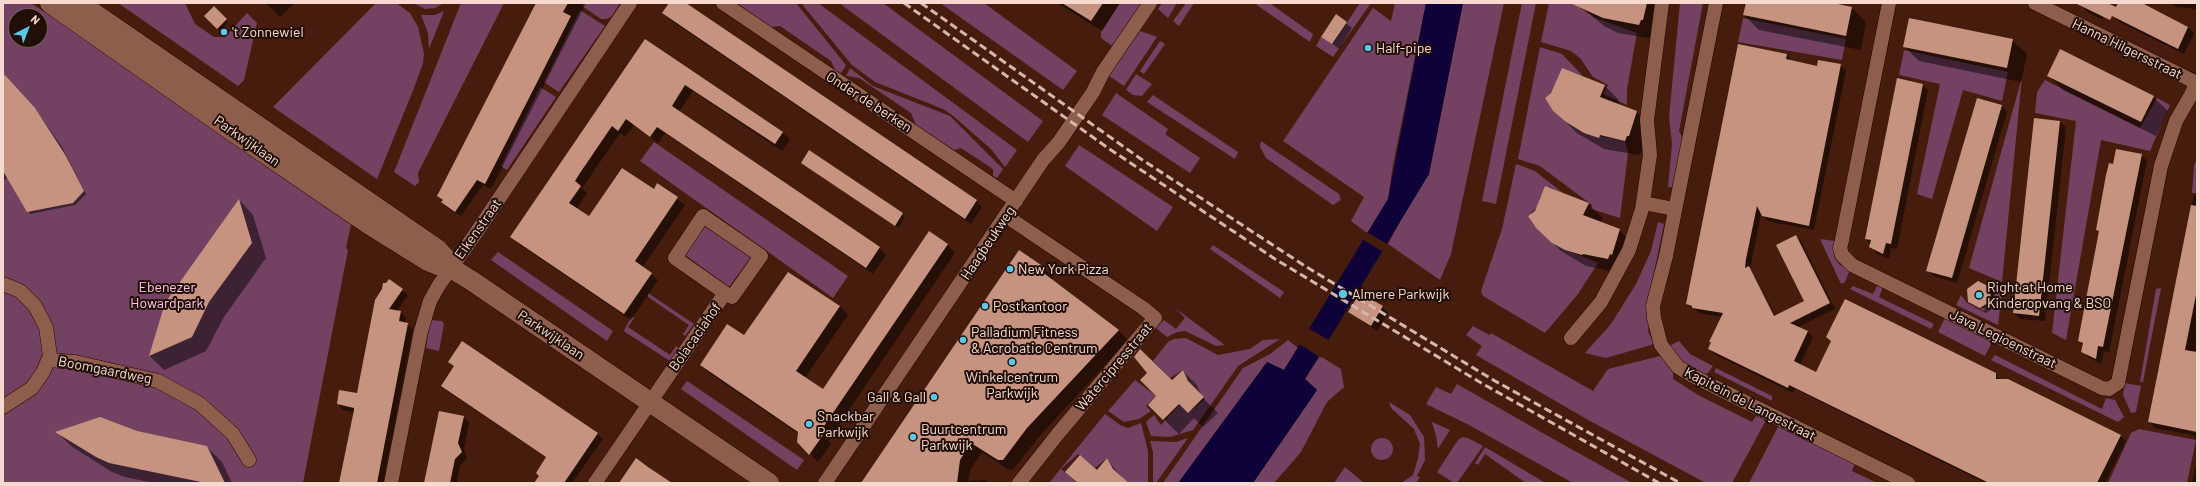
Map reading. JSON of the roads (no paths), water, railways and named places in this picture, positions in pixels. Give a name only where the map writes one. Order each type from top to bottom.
[{"type":"street","name":"Parkwijklaan","points":[[50,3],[238,135],[368,222],[428,261],[443,267],[451,268],[769,483]]},
{"type":"street","name":"Parkwijklaan","points":[[79,3],[437,249],[449,262],[451,268]]},
{"type":"street","name":"Eikenstraat","points":[[391,483],[426,312],[439,285],[630,3]]},
{"type":"street","name":"Onder de berken","points":[[723,3],[1016,201]]},
{"type":"street","name":"Haagbeukweg","points":[[825,483],[1043,160],[1067,130],[1093,92],[1103,72],[1150,3]]},
{"type":"street","points":[[1571,338],[1601,302],[1620,268],[1635,234],[1644,203],[1650,155],[1647,120],[1662,3]]},
{"type":"street","name":"Kapitein de Langestraat","points":[[1716,3],[1674,209],[1666,256],[1653,306],[1654,318],[1661,345],[1673,362],[1705,382],[1908,483]]},
{"type":"street","name":"Java Legioenstraat","points":[[1889,3],[1840,248],[1842,255],[1852,265],[2102,388],[2109,389],[2118,383],[2161,166],[2176,121],[2196,83]]},
{"type":"street","name":"Hanna Hilgersstraat","points":[[2035,3],[2196,83]]},
{"type":"street","points":[[1644,203],[1674,209]]},
{"type":"street","name":"Bolacaciahof","points":[[703,216],[761,256],[732,298],[725,293],[675,258],[703,216]]},
{"type":"street","name":"Watercipresstraat","points":[[1006,216],[1144,308],[1155,318],[1057,435],[1019,483]]},
{"type":"street","name":"Boomgaardweg","points":[[3,284],[20,291],[34,306],[46,327],[50,356],[43,372],[32,388],[3,407]]},
{"type":"street","name":"Bolacaciahof","points":[[650,403],[725,293]]},
{"type":"street","name":"Boomgaardweg","points":[[48,360],[74,362],[158,380],[200,404],[233,434],[249,460]]},
{"type":"street","points":[[595,483],[650,403]]},
{"type":"railway","points":[[904,3],[1108,148],[1275,259],[1483,384],[1659,483]]},
{"type":"railway","points":[[921,3],[1141,159],[1305,266],[1495,381],[1680,483]]},
{"type":"place","name":"'t Zonnewiel","points":[[224,32]]},
{"type":"place","name":"Half-pipe","points":[[1368,48]]},
{"type":"place","name":"New York Pizza","points":[[1010,269]]},
{"type":"place","name":"Almere Parkwijk","points":[[1343,294]]},
{"type":"place","name":"Right at Home Kinderopvang & BSO","points":[[1979,295]]},
{"type":"place","name":"Postkantoor","points":[[985,306]]},
{"type":"place","name":"Palladium Fitness & Acrobatic Centrum","points":[[963,340]]},
{"type":"place","name":"Winkelcentrum Parkwijk","points":[[1012,362]]},
{"type":"place","name":"Gall & Gall","points":[[934,397]]},
{"type":"place","name":"Snackbar Parkwijk","points":[[809,424]]},
{"type":"place","name":"Buurtcentrum Parkwijk","points":[[913,437]]},
{"type":"park label","name":"Ebenezer Howardpark","points":[[167,296]]}]
